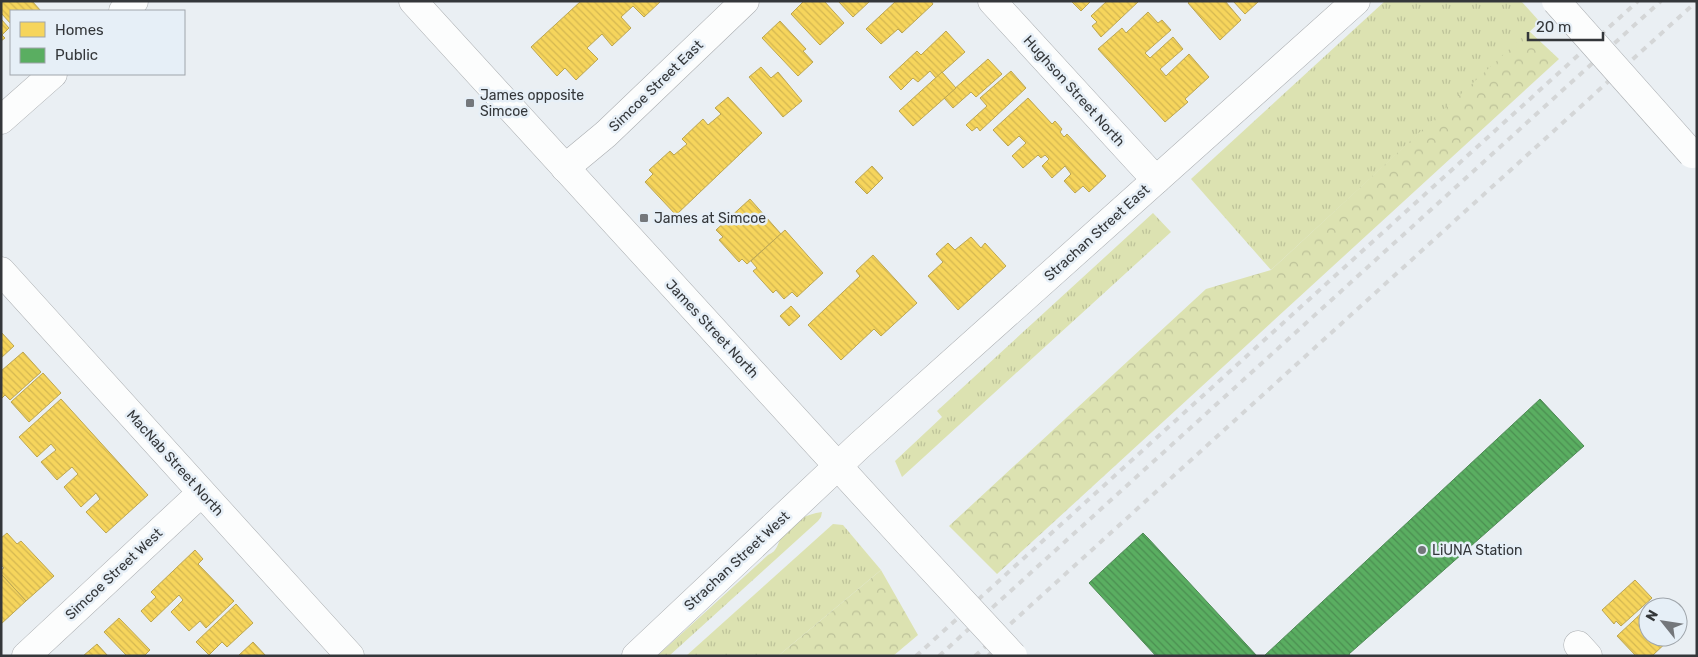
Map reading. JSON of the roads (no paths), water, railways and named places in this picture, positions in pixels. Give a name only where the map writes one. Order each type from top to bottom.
[{"type":"street","points":[[124,10],[134,1]]},
{"type":"street","name":"James Street North","points":[[413,1],[1013,656]]},
{"type":"street","name":"Simcoe Street East","points":[[565,168],[606,134],[745,1]]},
{"type":"street","name":"Hughson Street North","points":[[992,1],[1156,180]]},
{"type":"street","name":"Strachan Street East","points":[[838,466],[1356,1]]},
{"type":"street","points":[[1556,1],[1694,156]]},
{"type":"street","points":[[1,120],[52,75]]},
{"type":"street","name":"MacNab Street North","points":[[1,271],[350,656]]},
{"type":"street","name":"Strachan Street West","points":[[636,656],[838,466]]},
{"type":"street","name":"Simcoe Street West","points":[[26,656],[202,493]]},
{"type":"railway","points":[[916,656],[1638,1]]},
{"type":"railway","points":[[939,656],[1661,1]]},
{"type":"railway","points":[[975,656],[1697,1]]},
{"type":"railway","points":[[988,656],[1003,639]]},
{"type":"place","name":"James opposite Simcoe","points":[[470,103]]},
{"type":"place","name":"James at Simcoe","points":[[644,218]]},
{"type":"place","name":"LiUNA Station","points":[[1422,550]]}]
